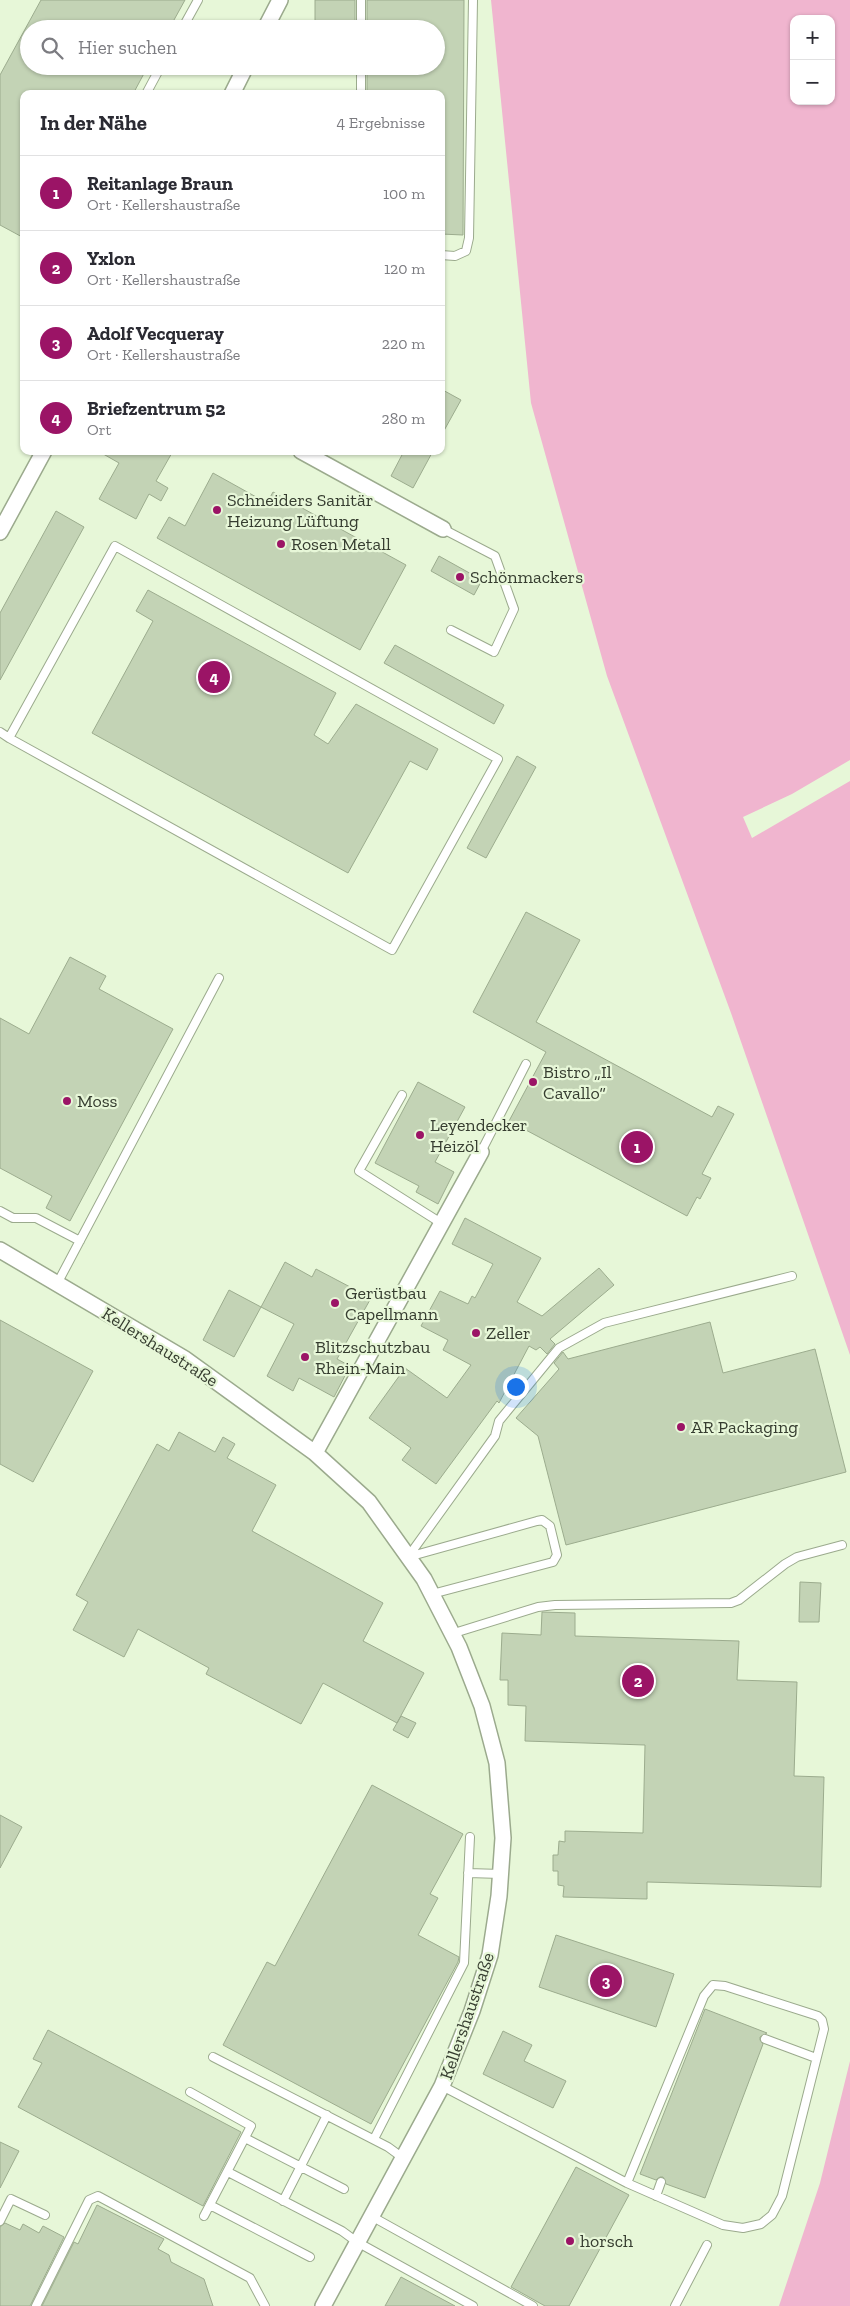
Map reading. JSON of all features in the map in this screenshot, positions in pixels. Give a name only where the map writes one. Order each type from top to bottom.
[{"type":"street","points":[[270,20],[280,0]]},
{"type":"street","points":[[234,90],[242,75]]},
{"type":"street","points":[[0,532],[42,455]]},
{"type":"street","points":[[308,455],[443,529]]},
{"type":"street","points":[[315,1453],[481,1152]]},
{"type":"street","name":"Kellershaustraße","points":[[0,1250],[185,1359],[315,1453],[369,1502],[432,1594],[482,1706],[497,1763],[503,1838],[490,1955],[468,2020],[442,2086],[323,2306]]},
{"type":"lane","points":[[187,20],[198,0]]},
{"type":"lane","points":[[361,0],[361,20]]},
{"type":"lane","points":[[445,256],[455,256],[466,251],[469,238],[473,0]]},
{"type":"lane","points":[[148,90],[156,75]]},
{"type":"lane","points":[[361,75],[361,90]]},
{"type":"lane","points":[[443,529],[494,556],[514,610],[494,652],[451,630]]},
{"type":"lane","points":[[0,732],[9,738],[392,950],[498,759],[115,546],[9,738]]},
{"type":"lane","points":[[57,1284],[219,978]]},
{"type":"lane","points":[[481,1152],[526,1064]]},
{"type":"lane","points":[[402,1095],[359,1171],[442,1223]]},
{"type":"lane","points":[[0,1211],[13,1218],[36,1218],[80,1241]]},
{"type":"lane","points":[[408,1557],[495,1436],[499,1421],[559,1348],[604,1323],[792,1276]]},
{"type":"lane","points":[[408,1557],[537,1521],[542,1520],[550,1526],[557,1555],[552,1562],[432,1594]]},
{"type":"lane","points":[[451,1634],[538,1607],[555,1604],[731,1603],[747,1594],[785,1564],[797,1557],[842,1545]]},
{"type":"lane","points":[[374,2139],[464,1963],[470,1837]]},
{"type":"lane","points":[[468,1873],[500,1874]]},
{"type":"lane","points":[[442,2086],[627,2183],[724,2225],[743,2228],[761,2224],[772,2215],[782,2196],[824,2029],[820,2018],[725,1986],[713,1985],[704,1996],[627,2183]]},
{"type":"lane","points":[[765,2039],[816,2058]]},
{"type":"lane","points":[[214,2057],[374,2139],[403,2158]]},
{"type":"lane","points":[[190,2092],[251,2126],[204,2216]]},
{"type":"lane","points":[[283,2201],[327,2115]]},
{"type":"lane","points":[[245,2138],[344,2189]]},
{"type":"lane","points":[[228,2172],[342,2230],[357,2242],[473,2306]]},
{"type":"lane","points":[[656,2196],[661,2182]]},
{"type":"lane","points":[[36,2306],[90,2200],[98,2196],[250,2278],[265,2306]]},
{"type":"lane","points":[[0,2221],[12,2199],[45,2215]]},
{"type":"lane","points":[[210,2205],[310,2257]]},
{"type":"lane","points":[[371,2216],[533,2306]]},
{"type":"lane","points":[[675,2306],[707,2245]]},
{"type":"shaded area","points":[[491,0],[850,0],[850,760],[792,794],[743,817],[752,838],[850,781],[850,1355],[731,1013],[607,676],[531,403]]},
{"type":"shaded area","points":[[850,2061],[850,2306],[779,2306],[820,2183]]},
{"type":"building","points":[[41,0],[185,0],[174,20],[30,20]]},
{"type":"building","points":[[315,0],[355,0],[355,20],[315,20]]},
{"type":"building","points":[[367,0],[464,0],[463,235],[445,234],[445,90],[367,90],[367,75],[445,75],[445,20],[367,20]]},
{"type":"building","points":[[20,38],[20,75],[143,75],[135,90],[20,90],[20,236],[0,225],[0,75]]},
{"type":"building","points":[[445,391],[461,400],[445,429]]},
{"type":"building","points":[[105,455],[171,455],[156,481],[168,488],[161,501],[149,494],[136,519],[99,499],[119,463]]},
{"type":"building","points":[[402,455],[431,455],[413,488],[391,476]]},
{"type":"building","points":[[213,473],[267,503],[273,492],[406,565],[360,650],[157,538],[169,517],[185,526]]},
{"type":"building","points":[[56,511],[84,527],[0,680],[0,613]]},
{"type":"building","name":"Schönmackers","points":[[439,556],[482,580],[474,595],[431,571]]},
{"type":"building","points":[[148,590],[336,693],[314,735],[328,744],[356,704],[438,749],[427,770],[410,761],[348,873],[92,733],[153,621],[136,611]]},
{"type":"building","points":[[395,645],[504,705],[494,724],[384,663]]},
{"type":"building","points":[[517,756],[536,767],[486,858],[467,848]]},
{"type":"building","points":[[526,912],[580,940],[536,1022],[712,1117],[718,1106],[734,1114],[702,1174],[711,1178],[700,1199],[697,1197],[687,1216],[509,1121],[546,1052],[473,1012]]},
{"type":"building","name":"Moss","points":[[70,957],[106,976],[99,989],[173,1029],[70,1221],[46,1208],[52,1196],[0,1168],[0,1018],[29,1034]]},
{"type":"building","name":"Leyendecker Heizöl","points":[[418,1082],[465,1107],[435,1162],[454,1172],[438,1204],[416,1192],[419,1186],[375,1163]]},
{"type":"building","points":[[465,1218],[541,1258],[517,1302],[542,1316],[599,1268],[614,1285],[550,1339],[555,1344],[547,1354],[540,1347],[536,1350],[529,1346],[499,1403],[497,1401],[436,1484],[402,1460],[411,1448],[369,1418],[405,1368],[447,1398],[471,1365],[443,1350],[448,1340],[421,1326],[440,1291],[468,1304],[472,1296],[475,1298],[493,1264],[452,1244]]},
{"type":"building","points":[[285,1262],[312,1277],[316,1269],[371,1298],[337,1359],[350,1366],[334,1397],[299,1378],[293,1391],[267,1376],[294,1324],[261,1307]]},
{"type":"building","points":[[229,1290],[261,1307],[234,1357],[203,1340]]},
{"type":"building","points":[[0,1320],[93,1371],[33,1482],[0,1464]]},
{"type":"building","name":"AR Packaging","points":[[710,1322],[723,1373],[815,1349],[846,1472],[566,1545],[538,1436],[516,1418],[559,1369],[554,1363],[563,1352],[568,1359]]},
{"type":"building","points":[[179,1432],[215,1452],[223,1437],[235,1444],[227,1458],[276,1485],[252,1531],[383,1603],[363,1641],[424,1673],[397,1723],[323,1683],[301,1724],[206,1674],[209,1668],[138,1629],[124,1657],[73,1630],[88,1602],[76,1595],[157,1444],[169,1451]]},
{"type":"building","points":[[800,1582],[821,1583],[819,1622],[799,1622]]},
{"type":"building","points":[[542,1612],[575,1613],[575,1636],[739,1641],[737,1680],[797,1682],[794,1776],[824,1777],[821,1887],[647,1882],[647,1899],[563,1897],[564,1886],[558,1885],[558,1871],[553,1871],[553,1855],[558,1855],[559,1841],[565,1842],[565,1831],[643,1833],[645,1745],[525,1741],[526,1706],[508,1705],[508,1680],[500,1680],[502,1633],[541,1635]]},
{"type":"building","points":[[401,1716],[416,1723],[408,1738],[393,1730]]},
{"type":"building","points":[[372,1785],[463,1834],[430,1894],[438,1898],[418,1935],[459,1957],[458,1962],[371,2124],[223,2045],[267,1962],[275,1966]]},
{"type":"building","points":[[0,1815],[22,1827],[0,1868]]},
{"type":"building","points":[[556,1935],[674,1974],[656,2027],[539,1987]]},
{"type":"building","points":[[705,2009],[767,2033],[760,2037],[763,2044],[705,2198],[666,2184],[663,2177],[656,2180],[640,2174]]},
{"type":"building","points":[[48,2030],[241,2132],[203,2206],[18,2107],[42,2063],[33,2059]]},
{"type":"building","points":[[503,2031],[532,2045],[524,2061],[566,2081],[553,2108],[483,2074]]},
{"type":"building","points":[[0,2142],[19,2151],[0,2188]]},
{"type":"building","name":"horsch","points":[[576,2167],[629,2195],[569,2306],[545,2306],[511,2287]]},
{"type":"building","points":[[97,2205],[164,2239],[158,2249],[169,2255],[171,2262],[204,2279],[213,2306],[42,2306],[74,2242],[78,2244]]},
{"type":"building","points":[[5,2223],[20,2230],[23,2224],[39,2233],[43,2226],[64,2237],[30,2306],[0,2306],[0,2227]]},
{"type":"building","points":[[401,2277],[455,2306],[385,2306]]},
{"type":"place","name":"Schneiders Sanitär Heizung Lüftung","points":[[217,510]]},
{"type":"place","name":"Rosen Metall","points":[[281,544]]},
{"type":"place","name":"Schönmackers","points":[[460,577]]},
{"type":"place","name":"Briefzentrum 52","points":[[214,677]]},
{"type":"place","name":"Bistro „Il Cavallo“","points":[[533,1082]]},
{"type":"place","name":"Moss","points":[[67,1101]]},
{"type":"place","name":"Leyendecker Heizöl","points":[[420,1135]]},
{"type":"place","name":"Reitanlage Braun","points":[[637,1147]]},
{"type":"place","name":"Gerüstbau Capellmann","points":[[335,1303]]},
{"type":"place","name":"Zeller","points":[[476,1333]]},
{"type":"place","name":"Blitzschutzbau Rhein-Main","points":[[305,1357]]},
{"type":"place","name":"AR Packaging","points":[[681,1427]]},
{"type":"place","name":"Yxlon","points":[[638,1681]]},
{"type":"place","name":"Adolf Vecqueray","points":[[606,1981]]},
{"type":"place","name":"horsch","points":[[570,2241]]}]
